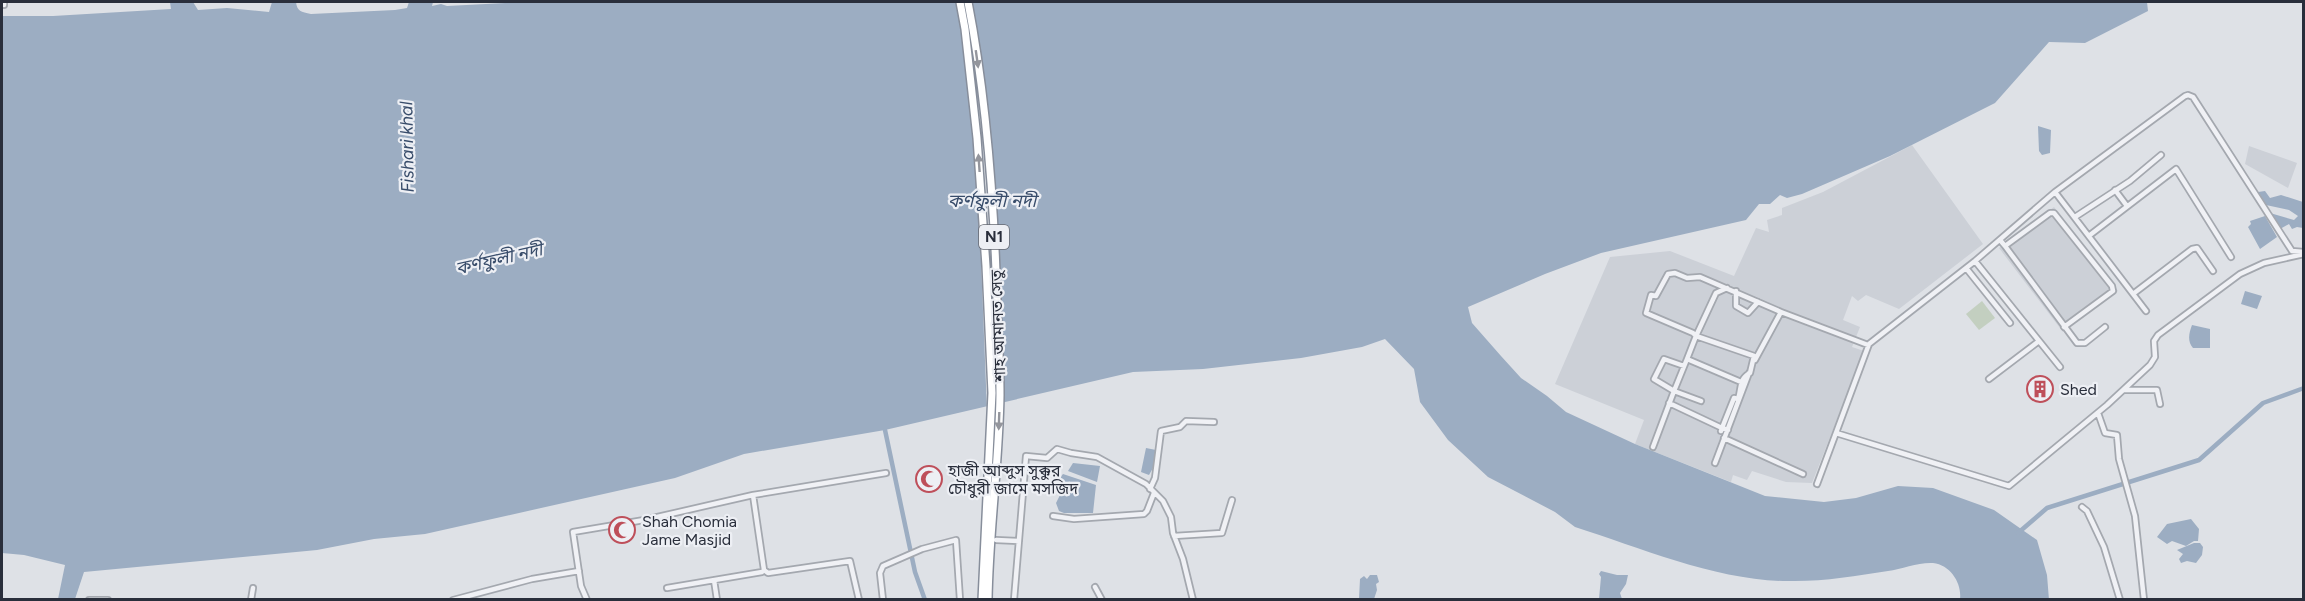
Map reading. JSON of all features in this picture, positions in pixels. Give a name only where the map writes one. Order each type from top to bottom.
[{"type":"highway","name":"শাহ আমানত সেতু","points":[[960,2],[976,127],[992,393],[982,600]]},
{"type":"highway","name":"শাহ আমানত সেতু","points":[[968,2],[988,137],[1000,394],[998,473],[992,517],[988,600]]},
{"type":"street","points":[[1817,484],[1868,345],[1975,261],[2055,192],[2188,95],[2193,98],[2243,172],[2244,178],[2292,251],[2304,253]]},
{"type":"street","points":[[2074,217],[2115,190],[2161,155]]},
{"type":"street","points":[[2090,235],[2176,169],[2231,257]]},
{"type":"street","points":[[2115,190],[2127,206]]},
{"type":"street","points":[[2055,192],[2090,235],[2146,312]]},
{"type":"street","points":[[2005,246],[2050,213],[2054,213],[2112,286],[2113,291],[2064,327]]},
{"type":"street","points":[[2000,240],[2077,343],[2082,344],[2105,327]]},
{"type":"street","points":[[2133,294],[2192,249],[2197,249],[2213,270]]},
{"type":"street","points":[[1836,433],[1966,472],[2006,487],[2098,413],[2153,361],[2155,357],[2154,340],[2158,335],[2240,274],[2254,267],[2304,253]]},
{"type":"street","points":[[1975,261],[2060,367]]},
{"type":"street","points":[[1966,268],[2010,323]]},
{"type":"street","points":[[1750,373],[1754,356],[1696,336],[1646,313],[1651,295],[1656,296],[1668,274],[1675,273],[1687,278],[1700,277],[1781,312],[1868,345]]},
{"type":"street","points":[[1653,447],[1696,336],[1716,293],[1728,288]]},
{"type":"street","points":[[1736,291],[1737,308],[1751,312],[1758,302]]},
{"type":"street","points":[[1715,463],[1750,373],[1775,319],[1781,312]]},
{"type":"street","points":[[1989,379],[2039,341]]},
{"type":"street","points":[[1687,358],[1741,382]]},
{"type":"street","points":[[1684,366],[1664,359],[1654,379],[1674,391],[1701,401]]},
{"type":"street","points":[[1721,429],[1734,398],[1738,399],[1742,377],[1750,373]]},
{"type":"street","points":[[2124,390],[2157,390],[2160,404]]},
{"type":"street","points":[[1669,403],[1721,429],[1728,430]]},
{"type":"street","points":[[2098,413],[2105,433],[2117,435],[2119,459],[2135,516],[2144,600]]},
{"type":"street","points":[[1053,516],[1074,519],[1144,514],[1147,511],[1155,478],[1161,431],[1180,427],[1186,421],[1214,422]]},
{"type":"street","points":[[1724,438],[1803,474]]},
{"type":"street","points":[[1014,600],[1026,456],[1047,458],[1057,449],[1097,457],[1120,468],[1163,501],[1171,517],[1174,536],[1183,559],[1193,600]]},
{"type":"street","points":[[586,600],[581,586],[573,532],[644,520],[753,495],[886,473]]},
{"type":"street","points":[[753,495],[764,570]]},
{"type":"street","points":[[1174,536],[1213,536],[1222,533],[1232,500]]},
{"type":"street","points":[[2082,507],[2087,511],[2104,547],[2120,600]]},
{"type":"street","points":[[883,600],[880,569],[903,556],[956,540],[960,600]]},
{"type":"street","points":[[996,540],[1019,541]]},
{"type":"street","points":[[764,570],[768,573],[849,561],[859,600]]},
{"type":"street","points":[[667,588],[764,570]]},
{"type":"street","points":[[453,600],[532,579],[579,571]]},
{"type":"street","points":[[714,580],[717,600]]},
{"type":"street","points":[[1095,587],[1102,600]]},
{"type":"street","points":[[251,600],[253,588]]},
{"type":"street","points":[[89,600],[108,600]]},
{"type":"shaded area","points":[[1912,145],[1983,244],[1899,309],[1866,295],[1858,301],[1852,296],[1843,320],[1860,327],[1852,347],[1864,351],[1812,483],[1786,482],[1752,471],[1747,480],[1733,475],[1731,482],[1635,444],[1644,420],[1555,384],[1610,257],[1670,251],[1734,276],[1756,228],[1769,232],[1767,220],[1782,215],[1782,208],[1823,192]]},
{"type":"shaded area","points":[[2249,146],[2297,163],[2288,188],[2245,164]]},
{"type":"shaded area","points":[[2054,207],[2118,291],[2063,332],[1999,248]]},
{"type":"green space","points":[[1982,301],[1995,318],[1979,330],[1966,314]]},
{"type":"water","points":[[170,2],[193,2],[198,10],[227,8],[269,12],[272,2],[296,2],[300,11],[311,14],[395,10],[407,8],[409,2],[433,2],[432,6],[441,4],[447,6],[522,2],[2147,2],[2148,11],[2085,43],[2049,42],[1995,103],[1890,156],[1802,194],[1787,198],[1780,195],[1770,204],[1759,204],[1746,220],[1601,253],[1468,307],[1472,323],[1521,378],[1566,412],[1635,444],[1765,496],[1824,502],[1856,498],[1898,486],[1933,488],[1994,510],[2037,540],[2047,575],[2049,600],[1960,599],[1959,587],[1954,576],[1945,567],[1933,563],[1812,581],[1761,580],[1734,576],[1680,562],[1575,527],[1555,512],[1488,477],[1448,440],[1420,402],[1414,369],[1385,339],[1362,347],[1301,358],[1203,369],[1133,372],[885,430],[744,454],[675,478],[425,534],[374,539],[317,550],[84,572],[75,599],[58,599],[65,565],[24,555],[2,553],[2,16],[53,16],[171,9]]},
{"type":"water","points":[[2038,126],[2051,130],[2050,153],[2042,155],[2039,151]]},
{"type":"water","points":[[2265,191],[2270,198],[2281,195],[2303,202],[2303,228],[2292,229],[2289,224],[2280,229],[2270,213],[2294,220],[2298,216],[2289,210],[2266,205],[2258,192]]},
{"type":"water","points":[[2265,216],[2277,237],[2260,249],[2248,227],[2251,224],[2250,221]]},
{"type":"water","points":[[2245,291],[2262,296],[2257,309],[2241,304]]},
{"type":"water","points":[[2192,325],[2210,329],[2210,348],[2193,348],[2189,337]]},
{"type":"water","points":[[1146,448],[1156,450],[1153,468],[1149,475],[1141,472]]},
{"type":"water","points":[[1073,463],[1100,466],[1097,482],[1068,471]]},
{"type":"water","points":[[1063,474],[1096,485],[1093,513],[1059,511],[1056,503],[1061,493],[1058,480]]},
{"type":"water","points":[[2191,519],[2199,529],[2198,541],[2186,546],[2172,541],[2167,544],[2157,537],[2167,524]]},
{"type":"water","points":[[2200,543],[2203,547],[2202,555],[2196,563],[2187,561],[2181,563],[2179,559],[2183,554],[2177,550]]},
{"type":"water","points":[[1601,571],[1628,575],[1626,584],[1620,593],[1622,599],[1599,599]]},
{"type":"water","points":[[1370,575],[1377,575],[1379,582],[1376,584],[1374,599],[1359,599],[1360,579],[1364,576],[1367,579]]},
{"type":"pier","points":[[957,2],[972,2],[990,137],[997,220],[1003,407],[987,410],[976,138]]},
{"type":"waterway","points":[[2018,533],[2047,508],[2199,460],[2263,403],[2304,388]]},
{"type":"waterway","points":[[885,430],[915,572],[925,600]]},
{"type":"place","name":"Shed","points":[[2040,389]]},
{"type":"place","name":"হাজী আব্দুস সুক্কুর চৌধুরী জামে মসজিদ","points":[[929,479]]},
{"type":"place","name":"Shah Chomia Jame Masjid","points":[[622,530]]},
{"type":"water label","name":"Fishari khal","points":[[407,147]]},
{"type":"water label","name":"কর্ণফুলী নদী","points":[[992,201]]},
{"type":"water label","name":"কর্ণফুলী নদী","points":[[499,259]]}]
